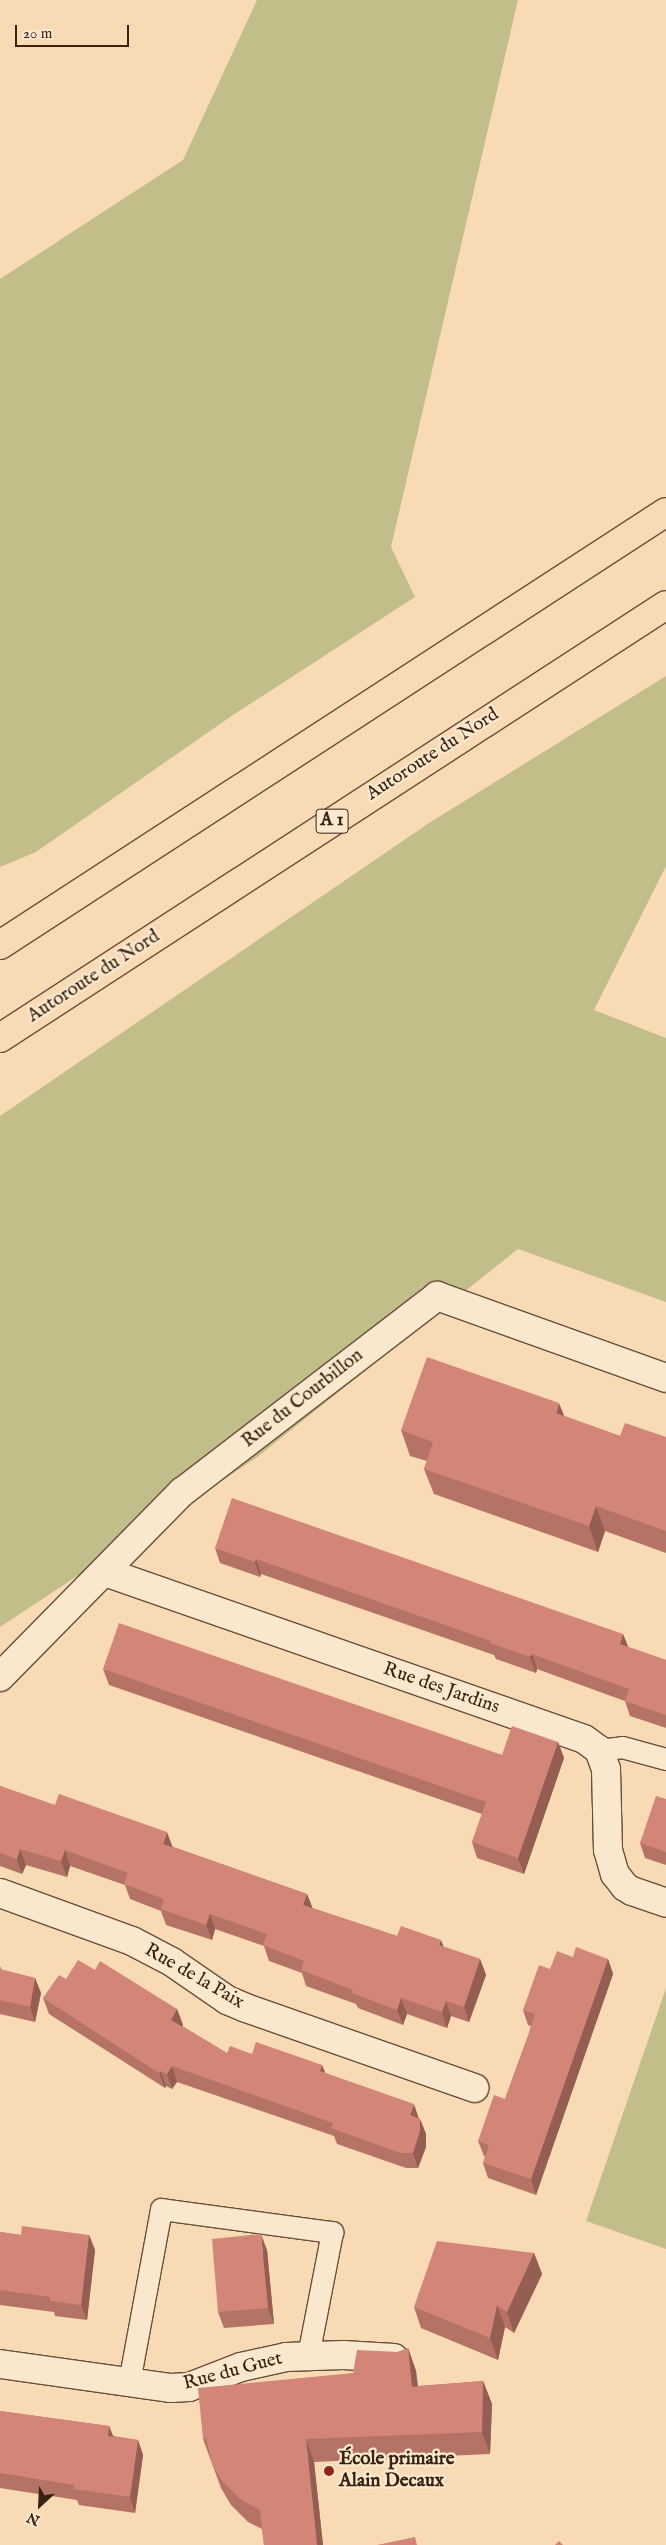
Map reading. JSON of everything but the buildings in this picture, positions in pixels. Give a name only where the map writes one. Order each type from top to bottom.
[{"type":"highway","points":[[0,945],[666,512]]},
{"type":"highway","name":"Autoroute du Nord","points":[[0,1038],[666,605]]},
{"type":"street","name":"Rue du Courbillon","points":[[0,1677],[182,1492],[437,1296],[666,1378]]},
{"type":"street","name":"Rue des Jardins","points":[[105,1572],[574,1735],[598,1750]]},
{"type":"street","points":[[598,1750],[606,1769],[608,1850],[615,1874],[625,1887],[632,1891],[666,1903]]},
{"type":"street","name":"Rue de la Paix","points":[[0,1893],[132,1941],[172,1962],[227,2000],[246,2008],[474,2088]]},
{"type":"street","name":"Rue du Guet","points":[[0,2364],[171,2388],[189,2387],[262,2361],[308,2355],[406,2359]]},
{"type":"lane","points":[[598,1750],[622,1747],[666,1759]]},
{"type":"lane","points":[[130,2382],[161,2209],[332,2232],[308,2355]]},
{"type":"shaded area","points":[[257,0],[518,0],[391,547],[415,597],[233,715],[36,852],[0,867],[0,279],[183,160]]},
{"type":"shaded area","points":[[666,676],[666,866],[594,1010],[666,1038],[666,1302],[518,1249],[256,1458],[0,1627],[0,1116],[429,823]]},
{"type":"shaded area","points":[[666,1988],[666,2249],[586,2221]]},
{"type":"place","name":"École primaire Alain Decaux","points":[[329,2471]]}]
